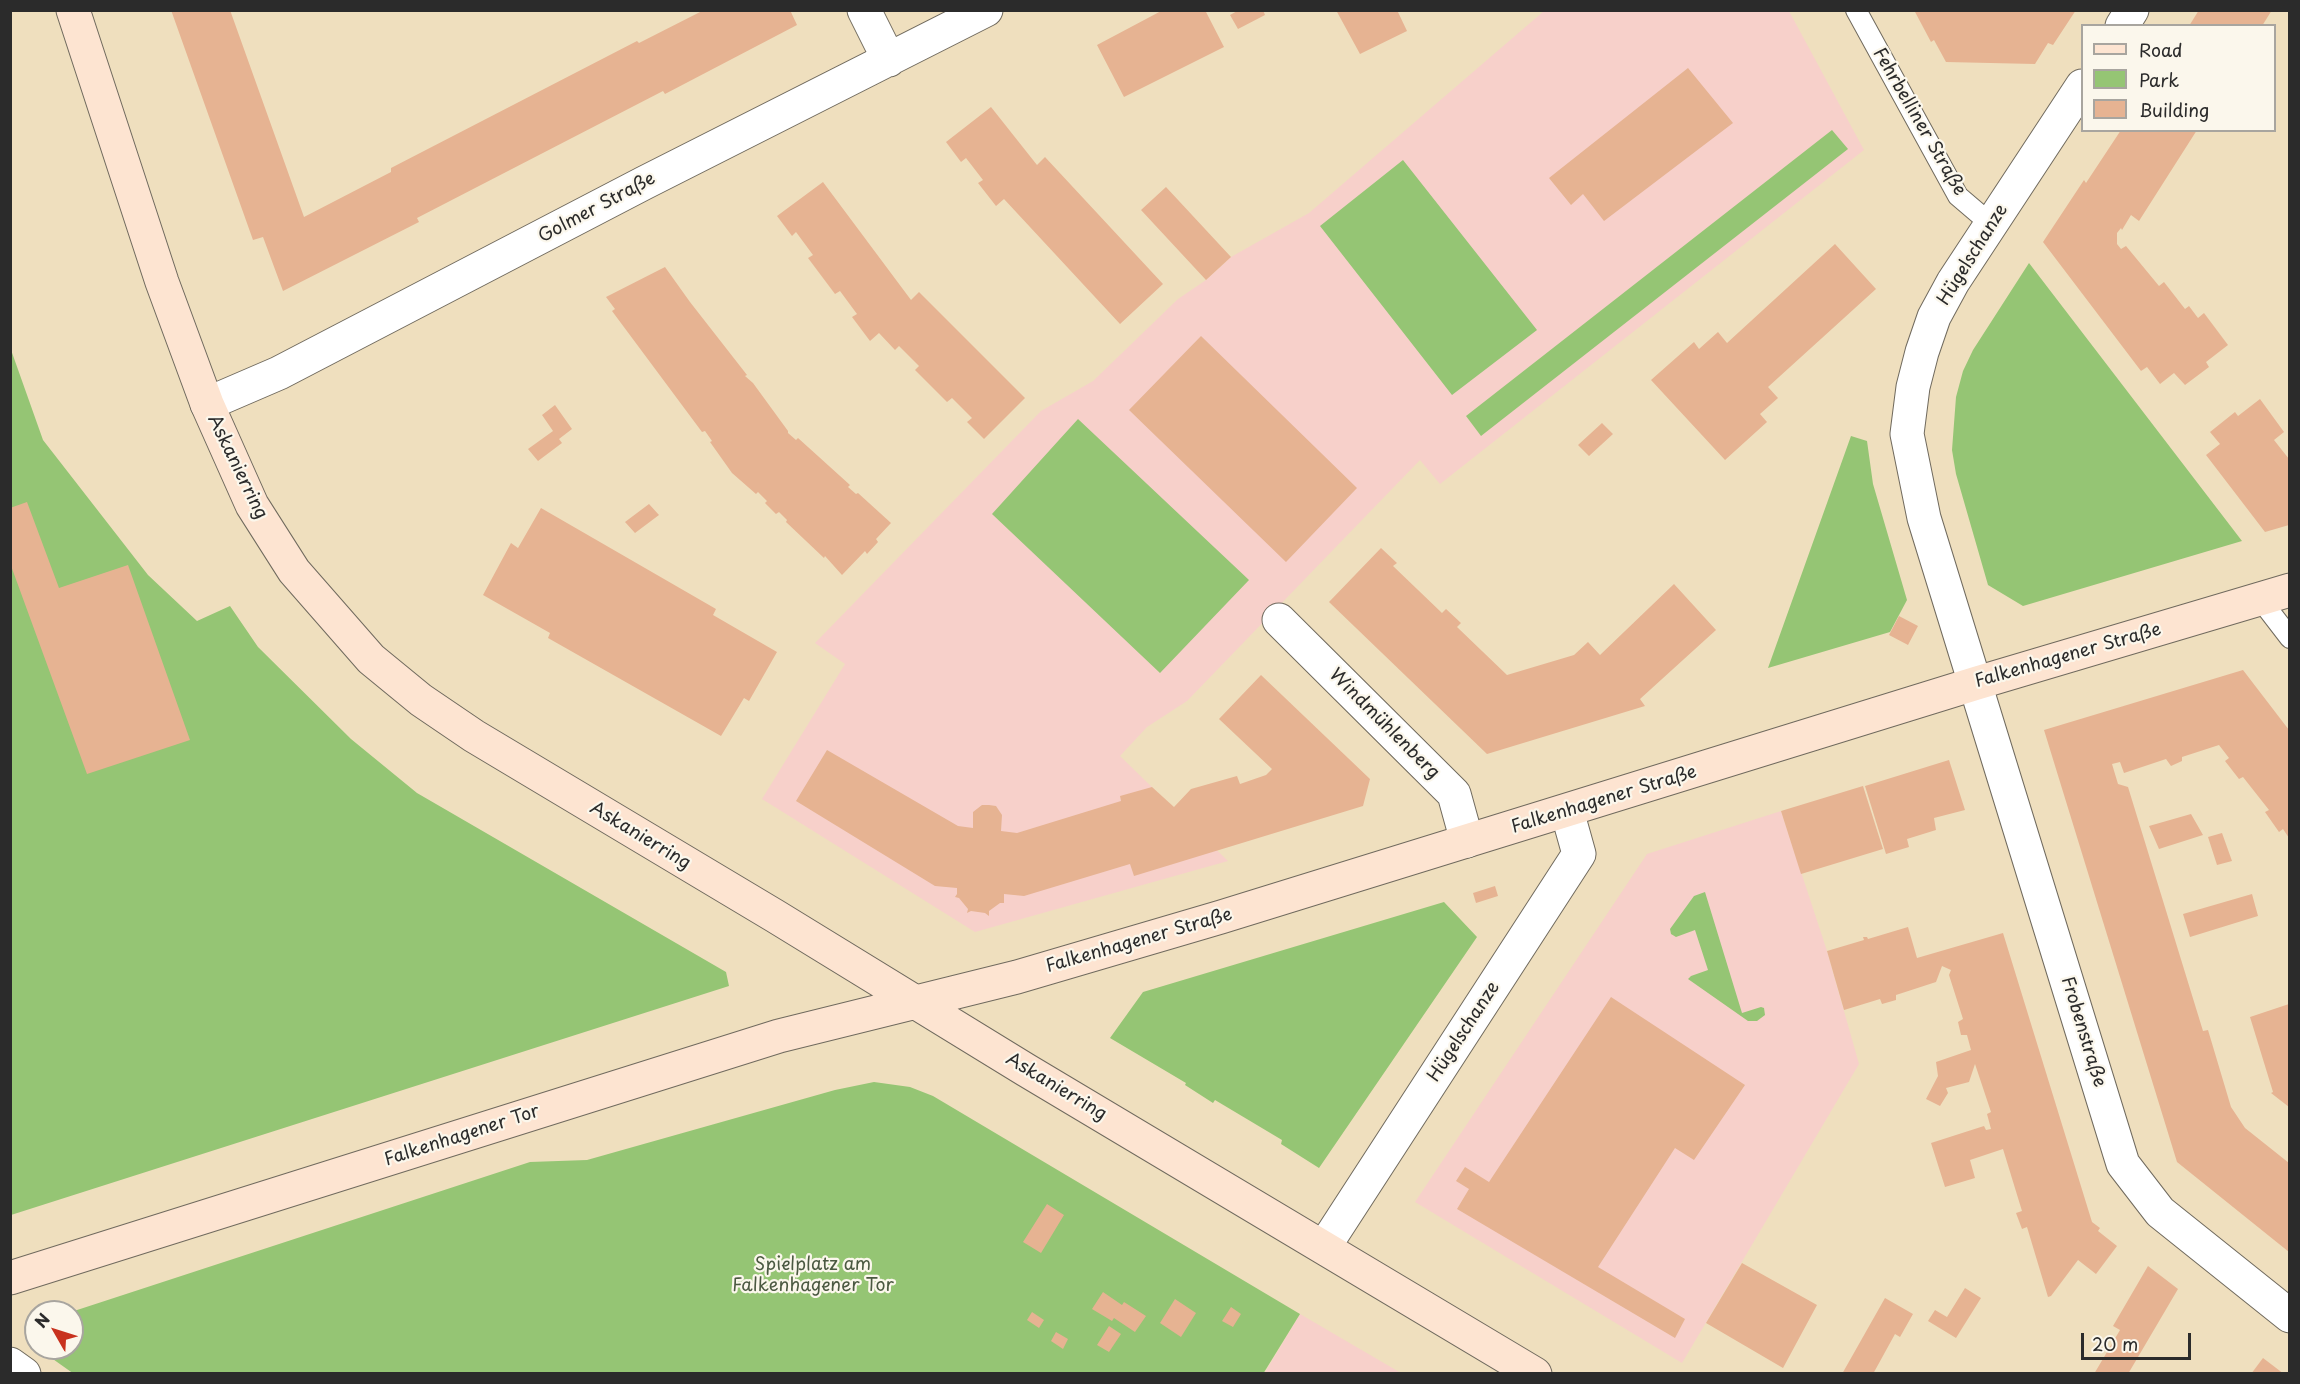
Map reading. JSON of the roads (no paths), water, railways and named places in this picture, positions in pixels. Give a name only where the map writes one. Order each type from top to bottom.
[{"type":"street","name":"Askanierring","points":[[72,10],[162,282],[207,404],[252,505],[294,571],[371,659],[421,700],[474,736],[1535,1374]]},
{"type":"street","points":[[864,10],[889,60]]},
{"type":"street","name":"Golmer Straße","points":[[207,404],[279,373],[644,183],[986,10]]},
{"type":"street","points":[[2123,24],[2132,10]]},
{"type":"street","name":"Hügelschanze","points":[[1977,683],[1924,518],[1907,434],[1916,375],[1934,317],[1953,282],[2081,88]]},
{"type":"street","name":"Falkenhagener Straße","points":[[916,1002],[1017,977],[1221,917],[1977,683],[2275,595]]},
{"type":"street","name":"Windmühlenberg","points":[[1279,620],[1454,794],[1467,841]]},
{"type":"street","name":"Frobenstraße","points":[[1977,683],[2123,1164],[2160,1212],[2289,1316]]},
{"type":"street","name":"Hügelschanze","points":[[1324,1247],[1579,854],[1567,811]]},
{"type":"street","name":"Falkenhagener Tor","points":[[10,1278],[779,1036],[916,1002]]},
{"type":"street","points":[[10,1364],[24,1374]]},
{"type":"lane","name":"Fehrbelliner Straße","points":[[1856,10],[1958,196],[1992,225]]},
{"type":"lane","points":[[2275,595],[2289,638]]},
{"type":"park label","name":"Spielplatz am Falkenhagener Tor","points":[[813,1275]]}]
